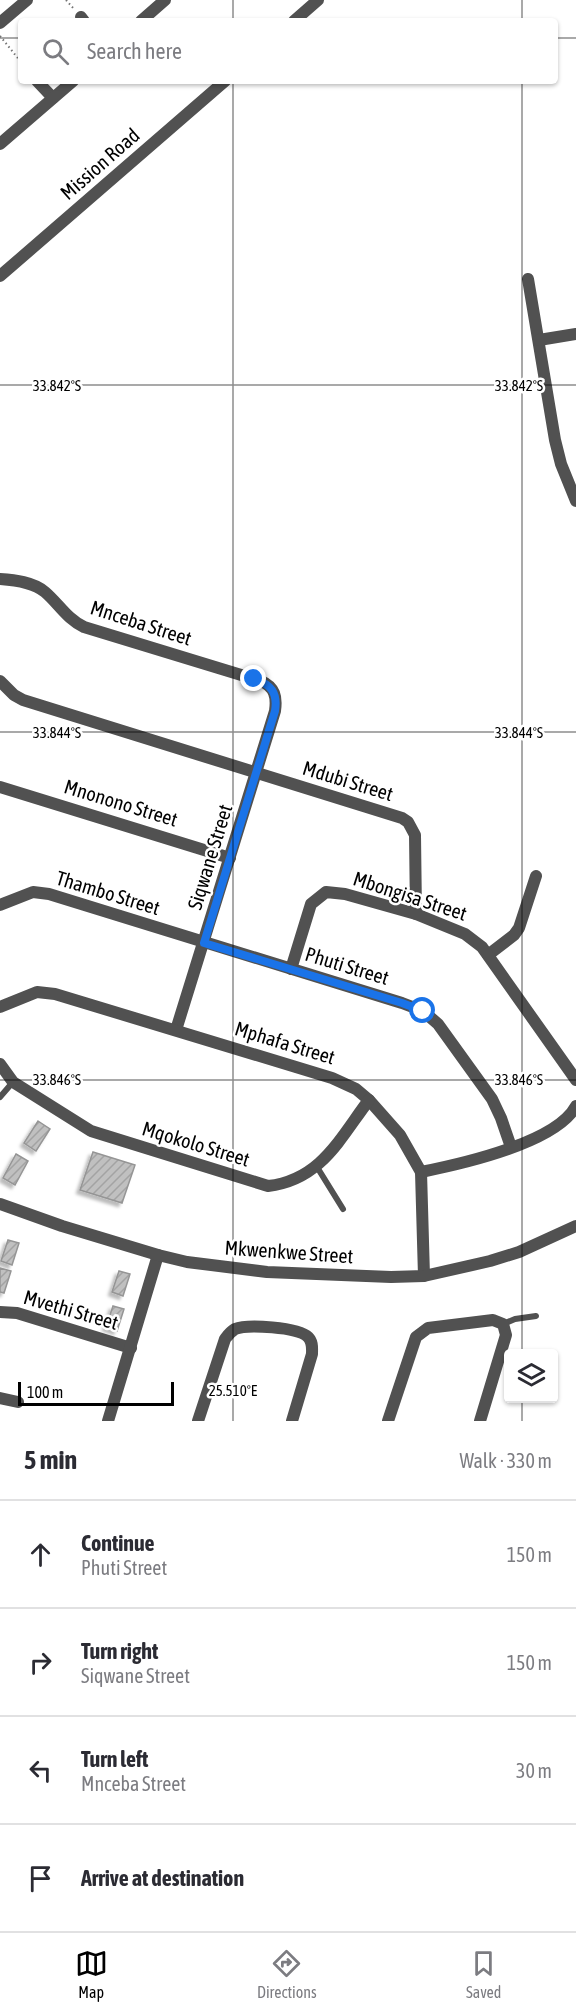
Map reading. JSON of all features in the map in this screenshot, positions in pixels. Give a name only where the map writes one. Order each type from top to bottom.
[{"type":"street","points":[[0,23],[27,0]]},
{"type":"street","points":[[144,18],[165,0]]},
{"type":"street","points":[[297,18],[318,0]]},
{"type":"street","points":[[40,84],[53,98]]},
{"type":"street","points":[[0,144],[69,84]]},
{"type":"street","name":"Mission Road","points":[[0,276],[222,84]]},
{"type":"street","points":[[528,279],[558,452],[576,501]]},
{"type":"street","points":[[539,340],[576,334]]},
{"type":"street","name":"Mnceba Street","points":[[0,579],[35,586],[45,592],[70,619],[84,627],[261,681],[272,688],[276,695]]},
{"type":"street","points":[[0,681],[14,696],[23,700],[255,773]]},
{"type":"street","name":"Siqwane Street","points":[[176,1030],[275,711],[276,695]]},
{"type":"street","name":"Mdubi Street","points":[[255,773],[393,814],[408,822],[416,842],[416,914]]},
{"type":"street","name":"Mnonono Street","points":[[0,787],[230,858]]},
{"type":"street","points":[[488,955],[514,935],[519,928],[537,876]]},
{"type":"street","name":"Thambo Street","points":[[0,904],[25,894],[40,892],[204,943]]},
{"type":"street","name":"Mbongisa Street","points":[[291,969],[311,904],[326,892],[345,894],[416,914],[465,934],[483,947],[576,1080]]},
{"type":"street","name":"Phuti Street","points":[[204,943],[414,1007],[431,1017],[492,1099],[511,1147]]},
{"type":"street","name":"Mphafa Street","points":[[0,1007],[30,994],[45,992],[332,1078],[356,1089],[400,1135],[421,1172],[424,1276]]},
{"type":"street","name":"Mqokolo Street","points":[[0,1064],[13,1083],[91,1131],[260,1184],[278,1185],[317,1167],[369,1100]]},
{"type":"street","points":[[421,1172],[466,1162],[546,1133],[570,1116],[576,1106]]},
{"type":"street","name":"Mkwenkwe Street","points":[[0,1204],[62,1226],[158,1255],[222,1268],[391,1277],[424,1276],[469,1267],[519,1252],[576,1226]]},
{"type":"street","points":[[108,1421],[158,1255]]},
{"type":"street","name":"Mvethi Street","points":[[0,1312],[17,1313],[131,1348]]},
{"type":"street","points":[[388,1421],[412,1344],[422,1331],[428,1328],[493,1320],[503,1324],[506,1335],[480,1421]]},
{"type":"street","points":[[198,1421],[225,1339],[229,1333],[243,1327],[291,1329],[300,1332],[310,1341],[312,1354],[292,1421]]},
{"type":"street","points":[[0,1398],[18,1402]]},
{"type":"lane","points":[[0,1097],[13,1083]]},
{"type":"lane","points":[[317,1167],[343,1209]]},
{"type":"lane","points":[[503,1324],[536,1316]]},
{"type":"path","points":[[0,36],[18,58]]},
{"type":"building","points":[[38,1121],[50,1129],[36,1151],[24,1143]]},
{"type":"building","points":[[93,1152],[135,1165],[122,1203],[80,1190]]},
{"type":"building","points":[[16,1154],[28,1161],[15,1185],[3,1178]]},
{"type":"building","points":[[8,1240],[19,1243],[12,1265],[1,1261]]},
{"type":"building","points":[[0,1268],[11,1271],[4,1293],[0,1292]]},
{"type":"building","points":[[119,1271],[130,1274],[123,1296],[112,1292]]},
{"type":"building","points":[[113,1306],[124,1309],[117,1331],[106,1327]]},
{"type":"route","points":[[254,679],[272,688],[276,695],[275,711],[204,943],[423,1011]]}]
